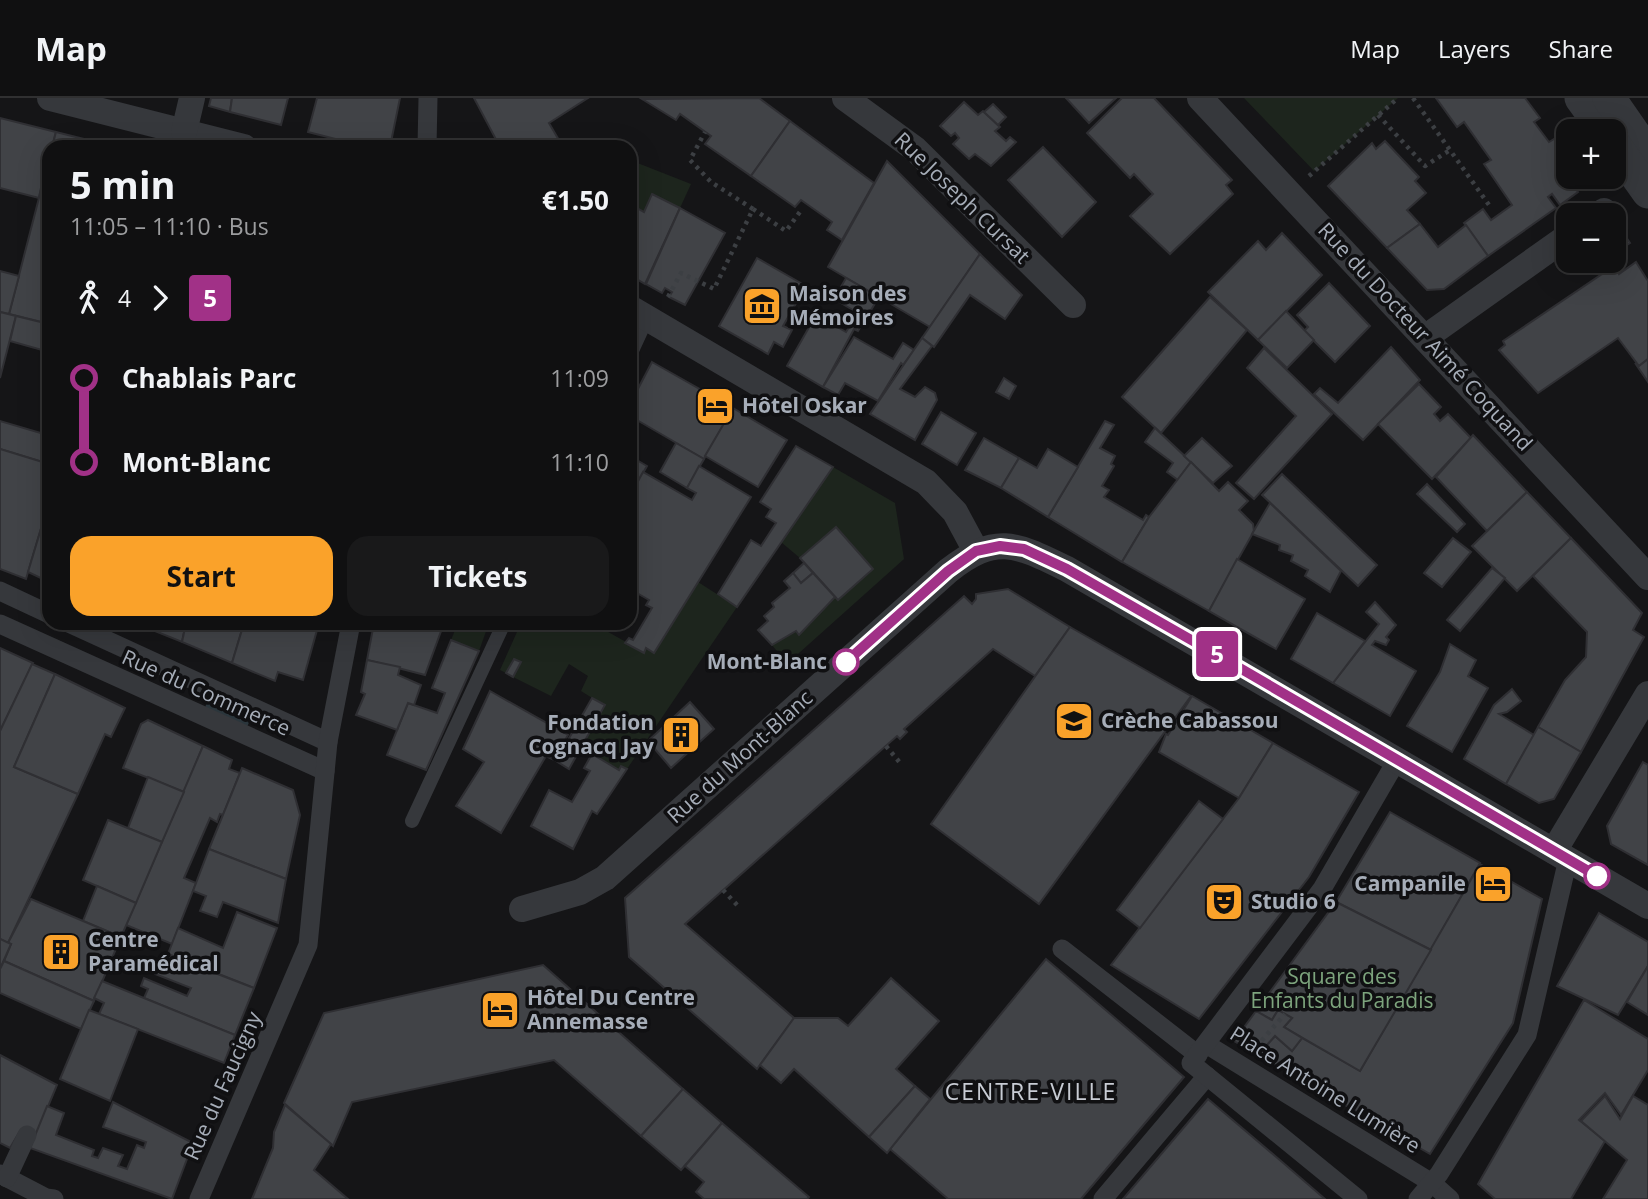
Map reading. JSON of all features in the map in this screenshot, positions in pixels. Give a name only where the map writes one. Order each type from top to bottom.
[{"type":"street","points":[[50,98],[216,140]]},
{"type":"street","points":[[184,132],[192,98]]},
{"type":"street","points":[[427,140],[428,98]]},
{"type":"street","name":"Rue Joseph Cursat","points":[[845,98],[915,149],[1073,305]]},
{"type":"street","name":"Rue du Docteur Aimé Coquand","points":[[1200,98],[1648,577]]},
{"type":"street","points":[[1581,98],[1596,119]]},
{"type":"street","points":[[1609,98],[1648,154]]},
{"type":"street","points":[[1626,161],[1648,192]]},
{"type":"street","points":[[1426,337],[1556,245]]},
{"type":"street","points":[[644,316],[926,482],[956,512],[976,551],[1011,546],[1045,558],[1648,906]]},
{"type":"street","name":"Rue du Mont-Blanc","points":[[522,909],[580,892],[605,877],[948,571],[976,551]]},
{"type":"street","points":[[0,592],[42,611]]},
{"type":"street","name":"Rue du Commerce","points":[[0,624],[325,771]]},
{"type":"street","name":"Rue du Commerce","points":[[68,655],[72,630]]},
{"type":"street","name":"Rue du Commerce","points":[[84,630],[328,742]]},
{"type":"street","name":"Rue du Faucigny","points":[[199,1199],[290,992],[311,933],[328,742],[350,630]]},
{"type":"street","points":[[1418,1199],[1435,1178],[1527,1035],[1561,855],[1648,694]]},
{"type":"street","points":[[1202,1049],[1322,889],[1397,760]]},
{"type":"street","name":"Place Antoine Lumière","points":[[1062,949],[1202,1049],[1435,1178],[1450,1199]]},
{"type":"street","name":"Place Antoine Lumière","points":[[1202,1049],[1191,1063],[1358,1199]]},
{"type":"street","points":[[1103,1199],[1207,1076]]},
{"type":"street","points":[[27,1135],[4,1176],[46,1198],[54,1199]]},
{"type":"lane","points":[[637,336],[644,316]]},
{"type":"lane","points":[[412,821],[501,630]]},
{"type":"path","points":[[1290,193],[1398,98]]},
{"type":"path","points":[[1413,98],[1489,205]]},
{"type":"path","points":[[1378,115],[1425,166],[1450,150]]},
{"type":"path","points":[[705,132],[690,160],[711,181],[786,232],[802,209]]},
{"type":"path","points":[[644,316],[681,273],[714,289],[753,209]]},
{"type":"path","points":[[886,746],[901,764]]},
{"type":"path","points":[[723,890],[739,907]]},
{"type":"path","points":[[1253,1051],[1285,1014]]},
{"type":"shaded area","points":[[1244,98],[1398,98],[1314,171]]},
{"type":"shaded area","points":[[637,163],[691,184],[680,208],[644,212],[637,208]]},
{"type":"shaded area","points":[[833,467],[895,503],[904,559],[780,670],[774,664],[781,656],[772,645],[796,631],[800,634],[835,597],[838,600],[873,569],[836,527],[800,558],[781,542]]},
{"type":"shaded area","points":[[698,582],[737,607],[627,769],[621,766],[619,770],[581,748],[605,706],[581,691],[588,676],[569,664],[551,696],[513,677],[520,662],[513,659],[506,673],[500,670],[518,630],[605,630],[644,652]]},
{"type":"shaded area","points":[[455,630],[486,630],[479,651],[451,640]]},
{"type":"shaded area","points":[[210,695],[253,714],[246,729],[204,710]]},
{"type":"building","points":[[211,98],[232,98],[230,112],[209,106]]},
{"type":"building","points":[[232,98],[288,98],[281,125],[230,112]]},
{"type":"building","points":[[317,98],[400,98],[391,140],[339,140],[308,132]]},
{"type":"building","points":[[474,98],[588,98],[549,123],[559,140],[496,140]]},
{"type":"building","points":[[759,98],[790,121],[751,176],[705,144],[711,136],[680,114],[676,120],[642,99]]},
{"type":"building","points":[[1066,98],[1116,98],[1089,123]]},
{"type":"building","points":[[1122,98],[1154,98],[1232,180],[1226,185],[1233,194],[1170,254],[1130,216],[1153,194],[1134,174],[1130,178],[1087,133]]},
{"type":"building","points":[[1436,98],[1525,98],[1540,118],[1534,122],[1549,142],[1554,139],[1556,142],[1556,189],[1576,189],[1578,192],[1563,203],[1559,203],[1552,194],[1548,197],[1556,208],[1488,256],[1464,223],[1483,209],[1491,220],[1512,205],[1484,164],[1491,160],[1464,122],[1457,127]]},
{"type":"building","points":[[964,102],[978,115],[983,111],[1000,127],[995,131],[1006,141],[1010,137],[1016,142],[991,166],[975,154],[969,159],[953,144],[959,138],[955,133],[951,136],[940,126]]},
{"type":"building","points":[[993,104],[1006,117],[998,125],[984,112]]},
{"type":"building","points":[[0,118],[56,132],[54,140],[42,140],[42,183],[39,198],[0,188]]},
{"type":"building","points":[[790,121],[874,183],[842,240],[827,230],[832,222],[801,200],[795,207],[751,176]]},
{"type":"building","points":[[56,132],[88,140],[54,140]]},
{"type":"building","points":[[1385,141],[1419,177],[1415,181],[1426,193],[1407,210],[1420,224],[1387,248],[1328,186],[1372,143],[1376,149]]},
{"type":"building","points":[[1043,147],[1096,202],[1062,237],[1008,180]]},
{"type":"building","points":[[887,161],[980,254],[930,327],[828,267]]},
{"type":"building","points":[[42,186],[42,322],[9,314]]},
{"type":"building","points":[[652,194],[680,208],[645,284],[637,279],[637,208],[644,212]]},
{"type":"building","points":[[680,208],[725,233],[685,305],[669,297],[672,292],[665,288],[662,293],[646,284]]},
{"type":"building","points":[[1420,224],[1438,247],[1466,225],[1488,256],[1444,289],[1427,290],[1387,248]]},
{"type":"building","points":[[1282,233],[1322,275],[1258,340],[1208,292],[1258,241],[1266,250]]},
{"type":"building","points":[[980,254],[1022,295],[1005,319],[970,295],[934,347],[922,338]]},
{"type":"building","name":"Maison des Mémoires","points":[[757,258],[806,286],[783,326],[792,330],[783,347],[774,342],[768,354],[719,326]]},
{"type":"building","points":[[1636,262],[1648,281],[1648,359],[1639,366],[1618,338],[1538,393],[1499,350],[1505,345],[1503,341],[1604,273],[1626,273],[1626,269]]},
{"type":"building","points":[[0,271],[19,276],[9,314],[0,312]]},
{"type":"building","points":[[846,278],[879,297],[858,331],[854,329],[823,387],[787,366],[816,315],[846,332],[858,313],[834,299]]},
{"type":"building","points":[[1329,283],[1370,326],[1335,362],[1304,331],[1308,327],[1297,315]]},
{"type":"building","points":[[1210,297],[1247,330],[1161,433],[1122,397]]},
{"type":"building","points":[[1286,311],[1314,340],[1287,368],[1258,340]]},
{"type":"building","points":[[0,312],[16,316],[0,378]]},
{"type":"building","points":[[16,316],[42,322],[42,350],[10,341]]},
{"type":"building","points":[[854,337],[893,359],[903,343],[914,350],[903,365],[901,363],[878,401],[845,383],[838,395],[823,387]]},
{"type":"building","points":[[922,338],[932,346],[900,389],[915,397],[925,387],[935,393],[937,400],[915,440],[870,414]]},
{"type":"building","points":[[1391,347],[1420,380],[1363,440],[1314,394],[1320,388],[1338,403]]},
{"type":"building","points":[[1264,348],[1332,414],[1254,499],[1236,483],[1296,416],[1247,368]]},
{"type":"building","points":[[1648,359],[1648,382],[1635,363],[1639,366]]},
{"type":"building","points":[[652,362],[733,408],[704,459],[637,420],[637,391]]},
{"type":"building","points":[[1004,378],[1016,386],[1009,399],[996,392]]},
{"type":"building","points":[[1419,384],[1441,407],[1434,414],[1440,421],[1448,414],[1471,438],[1432,479],[1378,424]]},
{"type":"building","points":[[733,408],[787,440],[758,487],[705,456]]},
{"type":"building","points":[[941,412],[976,433],[957,465],[922,444]]},
{"type":"building","points":[[0,421],[42,433],[42,462],[0,449]]},
{"type":"building","points":[[1105,421],[1114,425],[1100,448],[1115,456],[1111,464],[1114,466],[1102,486],[1109,490],[1104,497],[1143,520],[1146,515],[1149,517],[1122,562],[1048,517]]},
{"type":"building","points":[[1155,428],[1191,462],[1178,480],[1167,472],[1173,463],[1145,442]]},
{"type":"building","points":[[1473,435],[1527,492],[1487,531],[1436,477]]},
{"type":"building","points":[[984,438],[1019,458],[1001,488],[965,470]]},
{"type":"building","points":[[1202,438],[1232,466],[1213,483],[1184,456]]},
{"type":"building","points":[[676,443],[704,459],[687,488],[660,472]]},
{"type":"building","points":[[796,446],[833,467],[737,607],[718,594],[751,540],[761,546],[776,523],[766,517],[771,509],[760,502]]},
{"type":"building","points":[[0,449],[42,462],[42,525],[26,579],[0,569]]},
{"type":"building","points":[[1048,449],[1078,467],[1048,517],[1001,488],[1019,458],[1037,468]]},
{"type":"building","points":[[637,460],[647,466],[637,484]]},
{"type":"building","points":[[1191,462],[1219,491],[1228,482],[1248,501],[1239,510],[1253,524],[1254,531],[1209,611],[1122,562],[1149,517]]},
{"type":"building","points":[[699,466],[751,497],[654,653],[646,648],[644,653],[625,643],[629,638],[633,640],[652,608],[646,605],[649,600],[637,593],[637,483],[643,472],[692,500],[696,493],[687,488]]},
{"type":"building","points":[[1282,474],[1377,565],[1358,586],[1262,495]]},
{"type":"building","points":[[1427,484],[1465,524],[1457,532],[1417,494]]},
{"type":"building","points":[[1527,492],[1571,538],[1517,591],[1472,546]]},
{"type":"building","points":[[1270,503],[1341,571],[1330,592],[1305,576],[1308,570],[1291,561],[1293,555],[1279,550],[1280,545],[1252,534]]},
{"type":"building","points":[[42,525],[42,579],[28,572]]},
{"type":"building","points":[[836,527],[873,569],[838,600],[800,558]]},
{"type":"building","points":[[1453,538],[1471,552],[1442,587],[1424,573]]},
{"type":"building","points":[[1571,538],[1642,613],[1633,630],[1644,637],[1581,752],[1538,727],[1565,680],[1586,657],[1587,632],[1533,576]]},
{"type":"building","points":[[1237,559],[1305,599],[1276,649],[1209,611]]},
{"type":"building","points":[[804,563],[813,573],[801,583],[793,573]]},
{"type":"building","points":[[1492,568],[1505,578],[1460,631],[1447,620]]},
{"type":"building","points":[[793,573],[801,583],[813,573],[835,597],[799,635],[796,631],[772,645],[758,630],[768,621],[764,616],[774,607],[772,603],[790,588],[784,581]]},
{"type":"building","points":[[1008,589],[1070,627],[1035,676],[993,649],[904,729],[907,732],[900,739],[897,736],[685,924],[794,1018],[757,1069],[629,957],[625,898],[964,596],[972,604],[976,594]]},
{"type":"building","points":[[1375,602],[1396,625],[1386,637],[1389,640],[1386,645],[1375,641],[1372,645],[1416,671],[1390,716],[1333,683],[1379,624],[1366,612]]},
{"type":"building","points":[[1317,613],[1365,641],[1333,683],[1291,659]]},
{"type":"building","points":[[1070,627],[1191,696],[1039,904],[931,824]]},
{"type":"building","points":[[152,630],[185,630],[182,642]]},
{"type":"building","points":[[185,630],[242,630],[232,663],[182,642]]},
{"type":"building","points":[[242,630],[317,630],[303,680],[278,672],[275,681],[232,663]]},
{"type":"building","points":[[373,630],[441,630],[425,675],[367,660]]},
{"type":"building","points":[[451,640],[479,651],[426,770],[387,755],[408,703],[437,713],[445,693],[432,688]]},
{"type":"building","points":[[1450,644],[1476,660],[1468,676],[1488,688],[1452,752],[1407,726],[1440,672]]},
{"type":"building","points":[[0,648],[33,663],[0,731]]},
{"type":"building","points":[[514,659],[521,662],[513,677],[506,673]]},
{"type":"building","points":[[367,660],[400,667],[398,675],[421,685],[414,705],[408,703],[397,730],[356,715],[365,694],[361,692]]},
{"type":"building","points":[[32,664],[55,674],[14,767],[78,794],[8,943],[0,939],[0,731]]},
{"type":"building","points":[[55,674],[125,708],[111,737],[105,734],[78,794],[14,767]]},
{"type":"building","points":[[1512,689],[1521,701],[1507,712],[1499,714],[1534,735],[1506,784],[1464,759],[1494,705]]},
{"type":"building","points":[[490,691],[568,735],[554,760],[546,756],[501,833],[456,806],[484,762],[463,749]]},
{"type":"building","points":[[1192,696],[1273,743],[1239,798],[1159,752],[1166,734],[1168,735]]},
{"type":"building","points":[[592,698],[605,705],[569,769],[556,761]]},
{"type":"building","name":"Fondation Cognacq Jay","points":[[690,702],[714,729],[671,768],[648,741]]},
{"type":"building","points":[[148,720],[203,746],[184,792],[123,768],[141,724]]},
{"type":"building","points":[[1538,727],[1581,752],[1554,799],[1539,803],[1506,784]]},
{"type":"building","name":"Studio 6","points":[[1273,743],[1359,792],[1309,877],[1199,1019],[1111,965],[1239,798]]},
{"type":"building","points":[[203,746],[232,760],[229,769],[240,773],[223,815],[220,814],[217,822],[210,818],[184,878],[196,883],[172,944],[126,925]]},
{"type":"building","points":[[592,754],[619,770],[621,766],[627,769],[597,814],[592,811],[573,849],[531,826],[549,790],[572,802],[590,771],[584,768]]},
{"type":"building","points":[[1643,762],[1648,765],[1648,865],[1611,844],[1607,826]]},
{"type":"building","points":[[242,768],[293,790],[300,815],[286,879],[209,849]]},
{"type":"building","points":[[148,777],[184,792],[162,842],[128,828]]},
{"type":"building","points":[[1199,801],[1223,819],[1140,928],[1117,910]]},
{"type":"building","points":[[1390,812],[1480,863],[1431,950],[1336,902]]},
{"type":"building","points":[[108,820],[162,842],[136,903],[83,880]]},
{"type":"building","points":[[209,849],[286,879],[278,923],[223,902],[217,917],[200,911],[206,896],[193,891]]},
{"type":"building","points":[[1480,864],[1542,899],[1513,1023],[1430,1154],[1258,1055],[1275,1036],[1292,1051],[1302,1038],[1360,1071]]},
{"type":"building","points":[[97,886],[136,903],[121,937],[83,921]]},
{"type":"building","name":"Centre Paramédical","points":[[31,899],[121,937],[94,1001],[4,961],[11,944],[8,943]]},
{"type":"building","name":"Square des Enfants du Paradis","points":[[1336,902],[1431,950],[1360,1071],[1284,1027],[1292,1018],[1278,1010],[1272,1020],[1256,1011]]},
{"type":"building","points":[[237,912],[277,928],[254,988],[168,954],[178,928],[223,948]]},
{"type":"building","points":[[1599,913],[1648,942],[1648,966],[1618,1015],[1557,986]]},
{"type":"building","points":[[0,939],[11,944],[0,969]]},
{"type":"building","points":[[163,953],[254,988],[235,1035],[144,998],[148,989],[141,986],[144,978],[187,996],[191,988],[155,974]]},
{"type":"building","points":[[1046,959],[1184,1077],[1081,1199],[948,1199],[890,1149]]},
{"type":"building","points":[[4,961],[94,1001],[81,1029],[0,993],[0,969]]},
{"type":"building","points":[[543,965],[683,1089],[641,1136],[554,1060],[352,1102],[333,1146],[284,1103],[324,1013]]},
{"type":"building","points":[[1648,966],[1648,1015],[1627,1002]]},
{"type":"building","points":[[891,978],[939,1021],[896,1069],[915,1086],[869,1137],[794,1069],[781,1083],[760,1065],[794,1018],[838,1018],[848,1026]]},
{"type":"building","points":[[102,981],[235,1035],[224,1063],[99,1014],[104,1003],[94,998]]},
{"type":"building","points":[[1584,1000],[1648,1039],[1648,1070],[1621,1115],[1605,1093],[1579,1120],[1605,1141],[1571,1199],[1495,1199],[1478,1184]]},
{"type":"building","points":[[89,1010],[138,1029],[110,1101],[60,1079]]},
{"type":"building","points":[[1278,1010],[1292,1018],[1284,1027],[1302,1038],[1292,1051],[1275,1036],[1258,1055],[1234,1041],[1256,1011],[1272,1020]]},
{"type":"building","points":[[0,1055],[57,1085],[35,1138],[20,1131],[10,1148],[0,1143]]},
{"type":"building","points":[[915,1086],[930,1099],[887,1153],[869,1137]]},
{"type":"building","points":[[683,1089],[722,1123],[681,1170],[641,1136]]},
{"type":"building","points":[[1605,1096],[1620,1119],[1633,1096],[1648,1105],[1648,1199],[1603,1199],[1627,1160],[1581,1121]]},
{"type":"building","points":[[1208,1099],[1281,1161],[1325,1199],[1123,1199]]},
{"type":"building","points":[[113,1102],[193,1143],[172,1199],[30,1148],[47,1106],[64,1113],[56,1135],[94,1150],[92,1156],[98,1158],[103,1148],[123,1155],[118,1166],[127,1169],[137,1145],[144,1148],[146,1142],[103,1127]]},
{"type":"building","points":[[285,1105],[331,1144],[314,1170],[348,1199],[252,1199],[273,1148],[274,1132]]},
{"type":"building","points":[[722,1123],[809,1197],[704,1199],[696,1192],[704,1182],[685,1166]]},
{"type":"bus line","name":"5","points":[[846,662],[963,559],[988,547],[1011,546],[1024,549],[1067,569],[1597,876]]},
{"type":"place","name":"Maison des Mémoires","points":[[762,306]]},
{"type":"place","name":"Hôtel Oskar","points":[[715,406]]},
{"type":"place","name":"Mont-Blanc","points":[[846,662]]},
{"type":"place","name":"Crèche Cabassou","points":[[1074,721]]},
{"type":"place","name":"Fondation Cognacq Jay","points":[[681,735]]},
{"type":"place","name":"Campanile","points":[[1493,884]]},
{"type":"place","name":"Studio 6","points":[[1224,902]]},
{"type":"place","name":"Centre Paramédical","points":[[61,952]]},
{"type":"place","name":"Hôtel Du Centre Annemasse","points":[[500,1010]]},
{"type":"district","name":"CENTRE-VILLE","points":[[1031,1092]]}]
